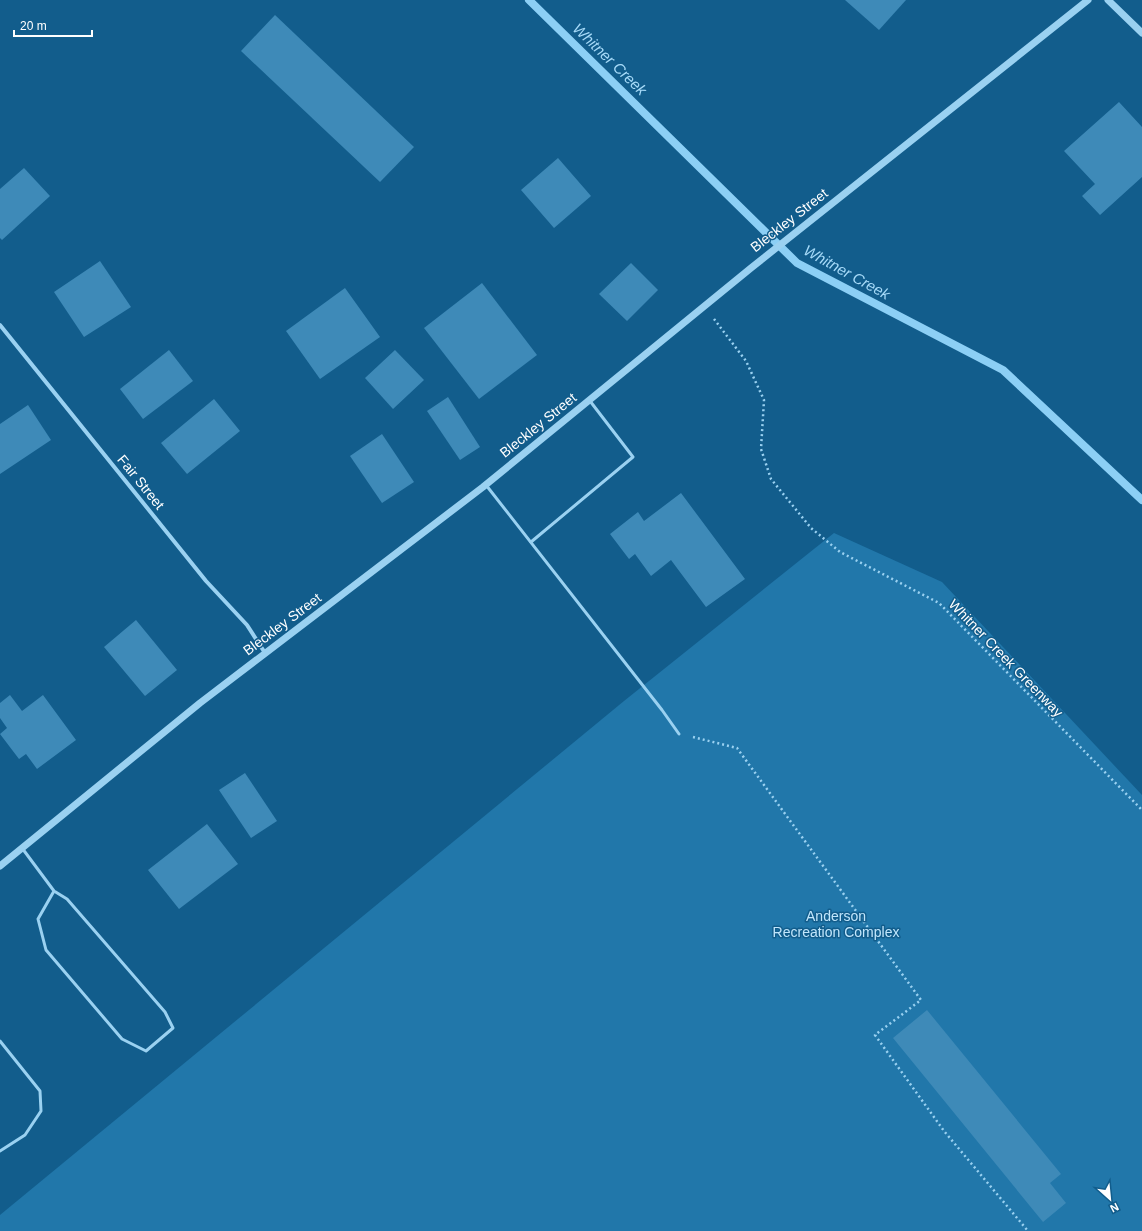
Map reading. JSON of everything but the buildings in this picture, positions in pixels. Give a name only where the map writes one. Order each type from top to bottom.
[{"type":"street","name":"Bleckley Street","points":[[0,866],[200,703],[486,485],[769,253],[1088,0]]},
{"type":"street","points":[[1108,0],[1142,32]]},
{"type":"street","name":"Fair Street","points":[[0,325],[206,581],[247,625],[265,653]]},
{"type":"lane","points":[[531,542],[633,457],[590,400]]},
{"type":"lane","points":[[486,485],[662,710],[679,734]]},
{"type":"lane","points":[[22,848],[54,891],[67,899],[165,1012],[173,1028],[146,1052],[122,1039],[46,950],[38,919],[54,891]]},
{"type":"lane","points":[[0,1041],[40,1091],[41,1111],[25,1136],[0,1151]]},
{"type":"path","name":"Whitner Creek Greenway","points":[[704,306],[746,362],[764,400],[761,449],[771,479],[811,528],[840,552],[939,603],[1142,810]]},
{"type":"path","points":[[679,734],[737,748],[921,1000],[875,1035],[944,1131],[1028,1231]]},
{"type":"green space","name":"Anderson Recreation Complex","points":[[834,533],[942,582],[1142,795],[1142,1231],[0,1231],[0,1215],[624,701]]},
{"type":"waterway","name":"Whitner Creek","points":[[529,0],[797,263],[1003,370],[1142,500]]}]
